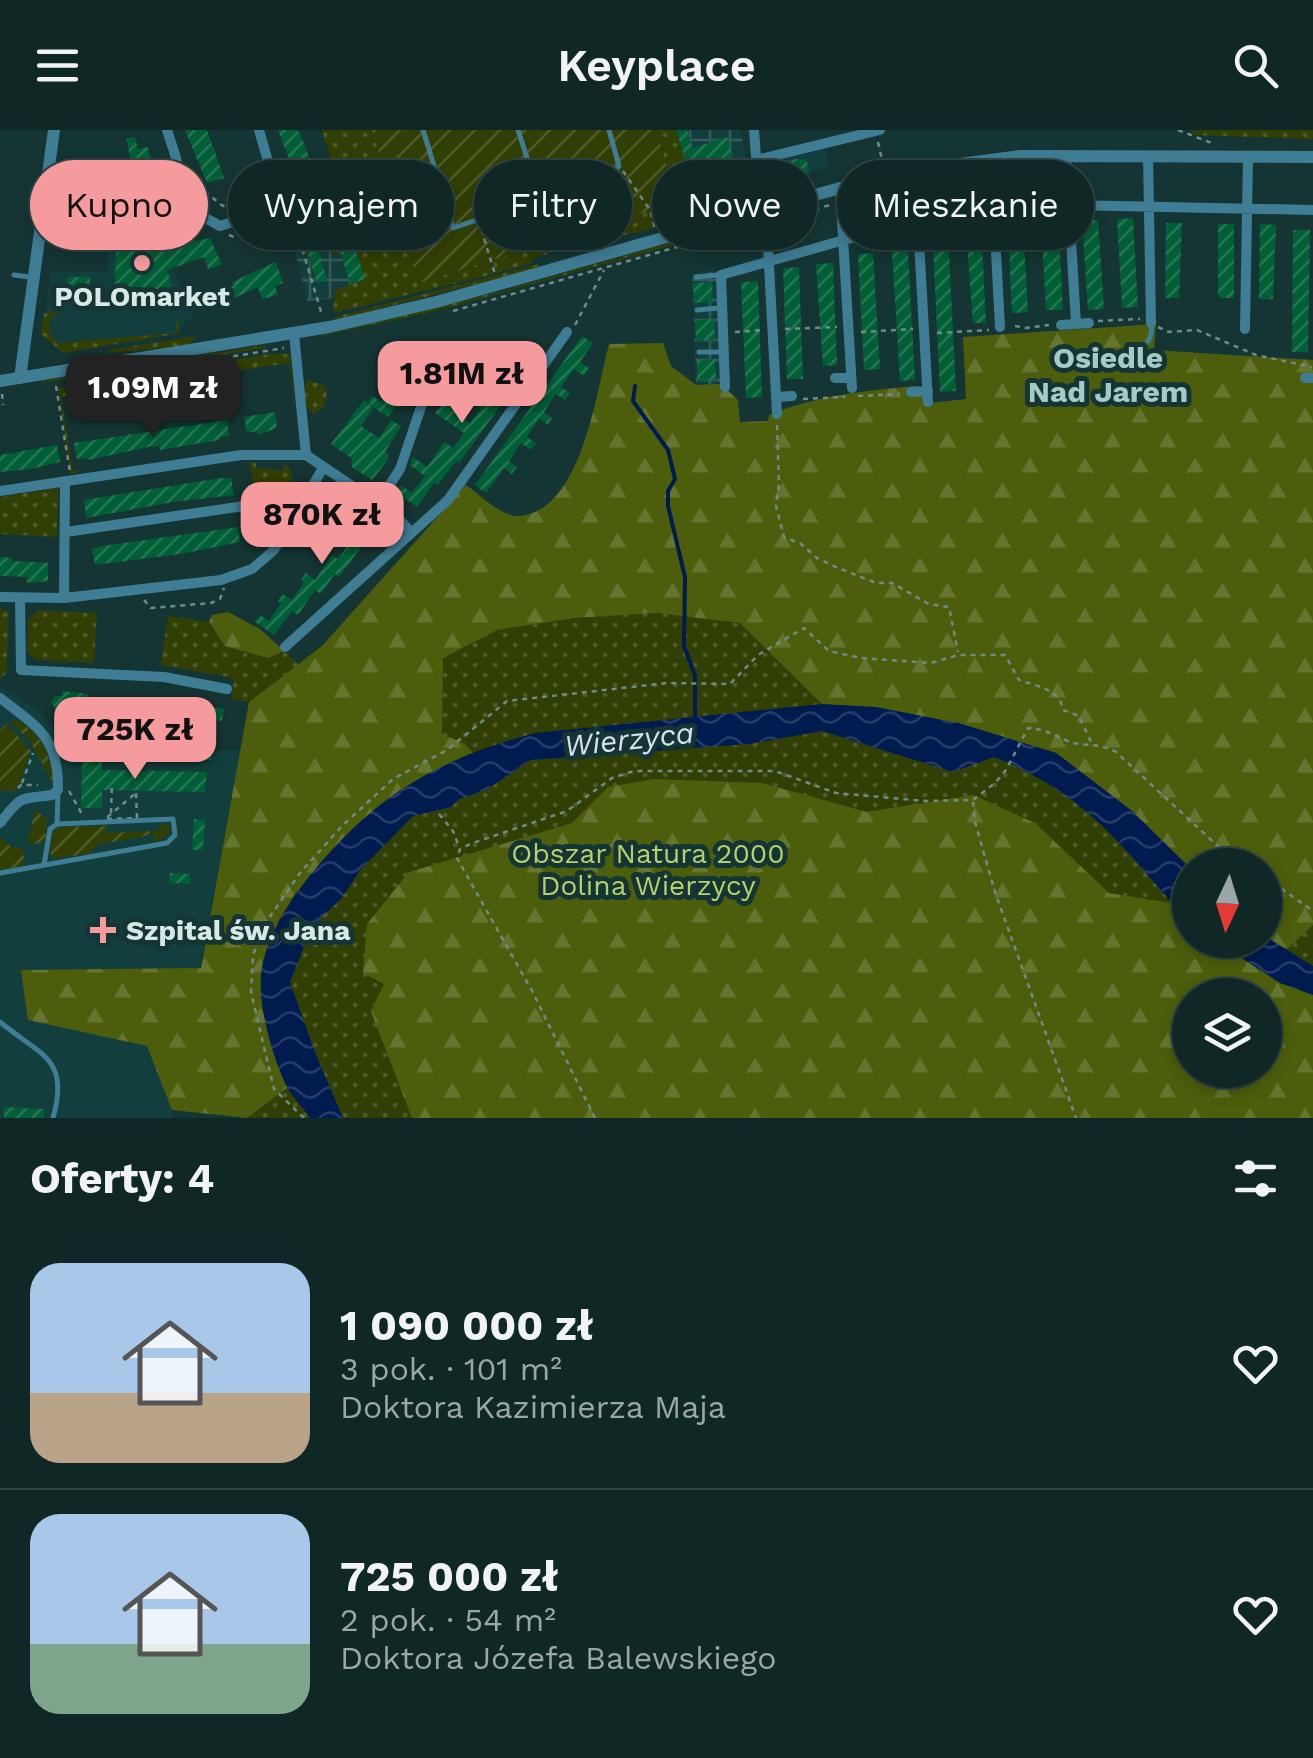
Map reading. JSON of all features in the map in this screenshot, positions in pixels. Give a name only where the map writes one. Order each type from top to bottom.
[{"type":"street","points":[[50,160],[54,130]]},
{"type":"street","points":[[167,130],[175,160]]},
{"type":"street","points":[[259,130],[268,160]]},
{"type":"street","points":[[754,130],[756,160],[878,130]]},
{"type":"street","points":[[1148,156],[1151,318],[1166,311]]},
{"type":"street","points":[[1083,160],[1148,156],[1313,157]]},
{"type":"street","points":[[1246,329],[1248,157]]},
{"type":"street","points":[[1094,206],[1313,210]]},
{"type":"street","points":[[725,387],[721,275],[837,240]]},
{"type":"street","points":[[0,381],[294,334],[467,294],[652,244]]},
{"type":"street","points":[[20,378],[37,250]]},
{"type":"street","points":[[769,250],[777,414]]},
{"type":"street","points":[[835,378],[852,382],[845,250]]},
{"type":"street","points":[[911,392],[928,397],[920,250]]},
{"type":"street","points":[[995,250],[998,327],[1016,326]]},
{"type":"street","points":[[1072,250],[1076,324]]},
{"type":"street","points":[[1230,312],[1246,312]]},
{"type":"street","points":[[1060,324],[1089,323]]},
{"type":"street","points":[[285,646],[448,500],[567,332]]},
{"type":"street","points":[[294,334],[306,454]]},
{"type":"street","points":[[377,504],[400,468],[422,404],[450,361]]},
{"type":"street","points":[[776,397],[792,396]]},
{"type":"street","points":[[0,491],[240,456],[306,454],[410,532]]},
{"type":"street","points":[[0,597],[64,598],[221,580],[252,568],[274,550],[323,468]]},
{"type":"street","points":[[64,598],[68,481]]},
{"type":"street","points":[[66,532],[306,498]]},
{"type":"street","points":[[20,598],[21,670],[164,677],[227,689]]},
{"type":"street","points":[[0,698],[40,729],[52,746],[58,771],[58,790],[52,795],[27,795],[19,799],[0,823]]},
{"type":"lane","points":[[423,130],[453,228],[474,220]]},
{"type":"lane","points":[[518,130],[528,160]]},
{"type":"lane","points":[[609,130],[617,160]]},
{"type":"lane","points":[[14,275],[33,277]]},
{"type":"lane","points":[[696,276],[721,275]]},
{"type":"lane","points":[[697,310],[722,308]]},
{"type":"lane","points":[[1121,358],[1148,344],[1154,334],[1151,318]]},
{"type":"lane","points":[[699,352],[724,352]]},
{"type":"lane","points":[[57,824],[58,790]]},
{"type":"lane","points":[[0,873],[168,843],[175,835],[176,825],[174,819],[57,824],[50,829],[44,865]]},
{"type":"lane","points":[[0,1022],[56,1069],[60,1082],[53,1118]]},
{"type":"path","points":[[878,130],[882,160]]},
{"type":"path","points":[[1178,130],[1220,146]]},
{"type":"path","points":[[632,184],[652,218]]},
{"type":"path","points":[[303,250],[322,315]]},
{"type":"path","points":[[488,250],[496,275]]},
{"type":"path","points":[[542,250],[544,256]]},
{"type":"path","points":[[454,310],[669,250]]},
{"type":"path","points":[[567,332],[572,331],[606,268]]},
{"type":"path","points":[[1089,323],[1151,318],[1169,332],[1198,330],[1256,356],[1313,367]]},
{"type":"path","points":[[1016,326],[1060,324]]},
{"type":"path","points":[[723,332],[998,327]]},
{"type":"path","points":[[85,380],[286,348]]},
{"type":"path","points":[[67,383],[56,385],[68,481]]},
{"type":"path","points":[[0,393],[3,405]]},
{"type":"path","points":[[777,414],[776,506],[784,537],[836,567],[876,583],[892,583],[929,604],[949,608],[958,655]]},
{"type":"path","points":[[142,589],[151,608],[210,603],[220,598],[224,588],[221,580]]},
{"type":"path","points":[[304,1118],[274,1089],[251,992],[253,955],[265,924],[300,873],[342,826],[393,779],[447,750],[507,701],[667,682],[730,684],[758,655],[804,628],[829,650],[861,658],[931,664],[958,655],[1005,655],[1019,680],[1054,692],[1062,701],[1063,710],[1079,716],[1092,744]]},
{"type":"path","points":[[460,848],[567,811],[612,778],[644,770],[775,770],[836,793],[925,801],[973,800],[1006,770],[1028,728],[1038,728],[1069,742],[1098,742],[1116,752],[1219,848]]},
{"type":"path","points":[[21,785],[33,752]]},
{"type":"path","points":[[111,814],[136,793],[136,818],[105,819],[111,814],[112,784]]},
{"type":"path","points":[[973,800],[975,822],[996,892],[1076,1118]]},
{"type":"path","points":[[440,814],[460,848],[456,858],[532,991],[596,1118]]},
{"type":"path","points":[[1282,890],[1313,911]]},
{"type":"shaded area","points":[[656,130],[740,130],[747,160],[665,160]]},
{"type":"shaded area","points":[[825,149],[829,167],[817,171],[817,160],[777,160]]},
{"type":"shaded area","points":[[108,250],[174,250],[171,261],[194,313],[176,334],[59,347],[43,333],[51,272],[107,272]]},
{"type":"shaded area","points":[[295,250],[358,250],[371,294],[307,301]]},
{"type":"shaded area","points":[[717,271],[721,384],[696,386],[692,273]]},
{"type":"shaded area","name":"Szpital św. Jana","points":[[0,686],[34,708],[55,728],[67,748],[241,750],[171,1118],[0,1118]]},
{"type":"green space","points":[[322,130],[372,130],[381,160],[331,160]]},
{"type":"green space","points":[[372,130],[656,130],[665,160],[652,160],[652,210],[632,216],[632,160],[474,160],[474,250],[524,250],[419,283],[409,250],[454,250],[454,160],[381,160]]},
{"type":"green space","points":[[656,130],[676,130],[686,160],[665,160]]},
{"type":"green space","points":[[1194,130],[1313,130],[1313,139],[1192,135]]},
{"type":"green space","points":[[650,210],[652,228],[632,233],[632,216]]},
{"type":"green space","points":[[356,250],[409,250],[419,283],[490,261],[494,274],[333,313],[335,290],[365,279]]},
{"type":"green space","points":[[524,250],[542,250],[543,255],[530,264],[496,273],[492,260]]},
{"type":"green space","points":[[655,250],[435,311],[304,340]]},
{"type":"green space","points":[[539,264],[540,268],[335,317]]},
{"type":"green space","points":[[59,310],[49,320],[51,336],[58,343],[175,333],[178,317],[180,333],[63,353],[41,334],[44,313]]},
{"type":"green space","points":[[1156,324],[1154,350],[1313,360],[1313,925],[1285,951],[1282,848],[1172,850],[1132,811],[1056,753],[958,723],[876,708],[822,704],[740,623],[656,613],[574,618],[497,630],[443,658],[442,734],[465,744],[473,753],[400,790],[344,839],[294,895],[272,931],[265,1021],[287,1088],[247,1118],[172,1110],[147,1046],[28,1020],[21,970],[201,968],[249,702],[322,646],[466,485],[513,516],[541,509],[558,493],[583,446],[609,344],[663,343],[671,366],[696,385],[721,384],[738,400],[740,422],[768,421],[769,415],[842,395],[918,386],[930,403],[966,399],[963,337]]},
{"type":"green space","points":[[196,336],[188,346],[108,353],[109,350]]},
{"type":"green space","points":[[265,348],[42,383],[42,381]]},
{"type":"green space","points":[[290,354],[295,410],[289,363],[61,397],[73,471],[84,470],[71,475],[58,388]]},
{"type":"green space","points":[[308,380],[323,385],[327,393],[324,406],[314,414],[307,408],[304,386]]},
{"type":"green space","points":[[250,462],[256,463],[256,468],[283,470],[284,464],[288,467],[292,478],[288,494],[283,498],[255,497]]},
{"type":"green space","points":[[58,488],[57,537],[0,534],[0,497]]},
{"type":"green space","points":[[0,608],[9,612],[6,673],[0,679]]},
{"type":"green space","points":[[38,610],[97,613],[94,663],[36,660],[27,651],[28,620]]},
{"type":"green space","points":[[228,612],[260,629],[284,651],[268,658],[225,646],[209,622],[212,615]]},
{"type":"green space","name":"Obszar Natura 2000 Dolina Wierzycy","points":[[656,613],[740,623],[751,634],[868,663],[1172,854],[1172,958],[1282,958],[1282,896],[1313,917],[1313,1118],[245,1118],[278,757],[436,656],[497,630],[574,618]]},
{"type":"green space","points":[[168,616],[209,622],[214,632],[284,651],[299,664],[249,702],[231,699],[234,678],[161,665]]},
{"type":"green space","points":[[17,720],[44,746],[53,783],[28,738],[10,722]]},
{"type":"green space","points":[[7,724],[31,751],[20,783],[12,792],[0,790],[0,730]]},
{"type":"green space","points":[[654,779],[762,783],[867,812],[973,795],[1035,823],[1109,893],[1171,903],[1172,958],[1242,958],[1272,978],[1172,978],[1172,1088],[1282,1088],[1282,984],[1313,995],[1313,1118],[412,1118],[371,1011],[384,984],[363,973],[367,924],[409,872],[572,823],[608,787]]},
{"type":"green space","points":[[35,810],[47,819],[45,842],[27,845]]},
{"type":"green space","points":[[161,824],[169,825],[170,832],[153,842],[155,834],[96,845],[90,854],[54,858],[49,852],[58,827],[108,826],[105,833],[157,831]]},
{"type":"green space","points":[[0,837],[10,846],[24,850],[23,866],[0,870]]},
{"type":"water","name":"Wierzyca","points":[[822,704],[876,707],[958,723],[1056,753],[1132,811],[1172,850],[1172,902],[1108,831],[1078,805],[1030,773],[994,757],[953,772],[822,731],[749,744],[530,760],[488,789],[459,799],[451,807],[413,816],[361,869],[341,899],[312,926],[290,982],[343,1118],[310,1118],[287,1087],[264,1017],[261,976],[266,951],[278,925],[313,871],[380,805],[449,763],[535,733]]},
{"type":"water","points":[[1282,947],[1313,966],[1313,995],[1282,984],[1282,978],[1272,978],[1242,958],[1282,958]]},
{"type":"building","points":[[185,130],[207,130],[224,178],[208,183],[208,160],[197,160]]},
{"type":"building","points":[[278,130],[300,133],[310,160],[290,160]]},
{"type":"building","points":[[676,130],[687,130],[693,148],[727,137],[733,156],[720,160],[686,160]]},
{"type":"building","points":[[135,137],[138,149],[148,147],[151,160],[131,160],[126,139]]},
{"type":"building","points":[[1133,218],[1138,307],[1122,308],[1117,219]]},
{"type":"building","points":[[1094,220],[1098,220],[1104,309],[1088,310],[1084,250],[1094,250]]},
{"type":"building","points":[[1166,223],[1182,223],[1179,298],[1165,298]]},
{"type":"building","points":[[1218,224],[1234,224],[1234,298],[1220,298],[1218,293]]},
{"type":"building","points":[[1260,224],[1276,225],[1273,299],[1259,299]]},
{"type":"building","points":[[1293,230],[1310,230],[1308,352],[1292,352]]},
{"type":"building","points":[[210,238],[222,265],[208,269],[204,257],[167,270],[172,286],[160,290],[161,296],[114,301],[116,250],[208,250]]},
{"type":"building","points":[[307,250],[318,250],[327,280],[317,283]]},
{"type":"building","points":[[340,250],[356,250],[365,279],[350,284]]},
{"type":"building","points":[[892,250],[908,250],[915,380],[900,381]]},
{"type":"building","points":[[933,250],[949,250],[956,391],[940,392]]},
{"type":"building","points":[[968,250],[982,250],[986,323],[973,323]]},
{"type":"building","points":[[1009,250],[1025,250],[1028,312],[1012,313]]},
{"type":"building","points":[[1043,250],[1060,250],[1063,310],[1046,310]]},
{"type":"building","points":[[873,253],[880,369],[864,370],[858,254]]},
{"type":"building","points":[[276,262],[283,283],[275,286],[278,295],[262,299],[258,287],[232,299],[207,302],[206,289],[234,286],[232,282]]},
{"type":"building","points":[[833,263],[837,365],[823,366],[816,264]]},
{"type":"building","points":[[799,267],[803,379],[787,379],[783,268]]},
{"type":"building","points":[[67,277],[90,277],[90,291],[67,291]]},
{"type":"building","points":[[758,281],[762,397],[746,398],[741,282]]},
{"type":"building","points":[[712,282],[713,302],[694,303],[693,283]]},
{"type":"building","points":[[714,319],[715,340],[696,341],[695,320]]},
{"type":"building","points":[[582,336],[593,343],[580,362],[589,368],[584,376],[574,369],[561,387],[570,393],[565,400],[556,394],[544,412],[552,418],[548,425],[539,419],[527,437],[536,443],[531,450],[521,443],[509,461],[517,467],[512,474],[504,468],[486,493],[475,485]]},
{"type":"building","points":[[511,359],[522,367],[507,387],[509,394],[459,463],[456,461],[438,485],[434,482],[417,507],[396,492],[400,485],[412,493],[425,476],[410,465],[413,457],[427,467],[444,442],[453,448],[464,433],[435,413],[467,368],[478,376],[470,386],[489,399],[501,382],[488,373],[493,366],[502,372]],"holes":[[[464,396],[481,409],[470,423],[453,411]]]},
{"type":"building","points":[[715,359],[716,380],[697,381],[697,360]]},
{"type":"building","points":[[391,389],[402,396],[388,417],[367,403],[372,396],[381,402]]},
{"type":"building","points":[[364,400],[374,407],[361,426],[379,438],[391,420],[401,426],[385,452],[389,455],[387,461],[372,480],[352,467],[351,458],[331,444]]},
{"type":"building","points":[[275,412],[277,428],[258,435],[257,431],[247,433],[244,417]]},
{"type":"building","points":[[227,420],[229,436],[220,440],[77,459],[74,443]]},
{"type":"building","points":[[57,445],[60,462],[0,472],[0,455]]},
{"type":"building","points":[[231,478],[234,495],[86,518],[84,500]]},
{"type":"building","points":[[340,496],[350,503],[337,521],[355,534],[368,516],[378,523],[339,577],[335,574],[320,594],[315,590],[298,615],[292,611],[274,635],[255,622],[260,615],[269,621],[283,594],[292,600],[306,573],[315,580],[332,555],[338,559],[351,541],[321,520]]},
{"type":"building","points":[[238,527],[240,542],[95,565],[92,549],[102,546]]},
{"type":"building","points":[[0,557],[48,563],[48,581],[32,583],[26,582],[27,577],[0,576]]},
{"type":"building","points":[[62,691],[96,698],[99,705],[95,717],[74,714],[73,730],[60,729],[62,715],[54,714],[51,703],[55,696],[62,696]]},
{"type":"building","points":[[142,701],[141,708],[148,714],[136,714],[136,720],[113,719],[114,702]]},
{"type":"building","points":[[164,702],[188,704],[201,714],[202,707],[224,709],[222,721],[216,720],[211,760],[204,759],[206,719],[183,715],[182,721],[168,719],[169,712],[162,711]]},
{"type":"building","points":[[94,725],[116,726],[115,742],[92,743]]},
{"type":"building","points":[[82,762],[102,762],[102,770],[207,772],[205,792],[102,790],[102,808],[81,808]]},
{"type":"building","points":[[194,819],[205,820],[203,850],[192,850]]},
{"type":"building","points":[[170,873],[190,874],[190,884],[169,883]]},
{"type":"building","points":[[4,1107],[44,1109],[44,1118],[4,1118]]},
{"type":"waterway","name":"Wierzyca","points":[[635,386],[633,401],[668,450],[675,479],[668,491],[668,506],[685,577],[684,646],[695,675],[695,719]]},
{"type":"place","name":"POLOmarket","points":[[142,263]]},
{"type":"place","name":"Szpital św. Jana","points":[[103,930]]},
{"type":"district","name":"Osiedle Nad Jarem","points":[[1108,374]]}]
